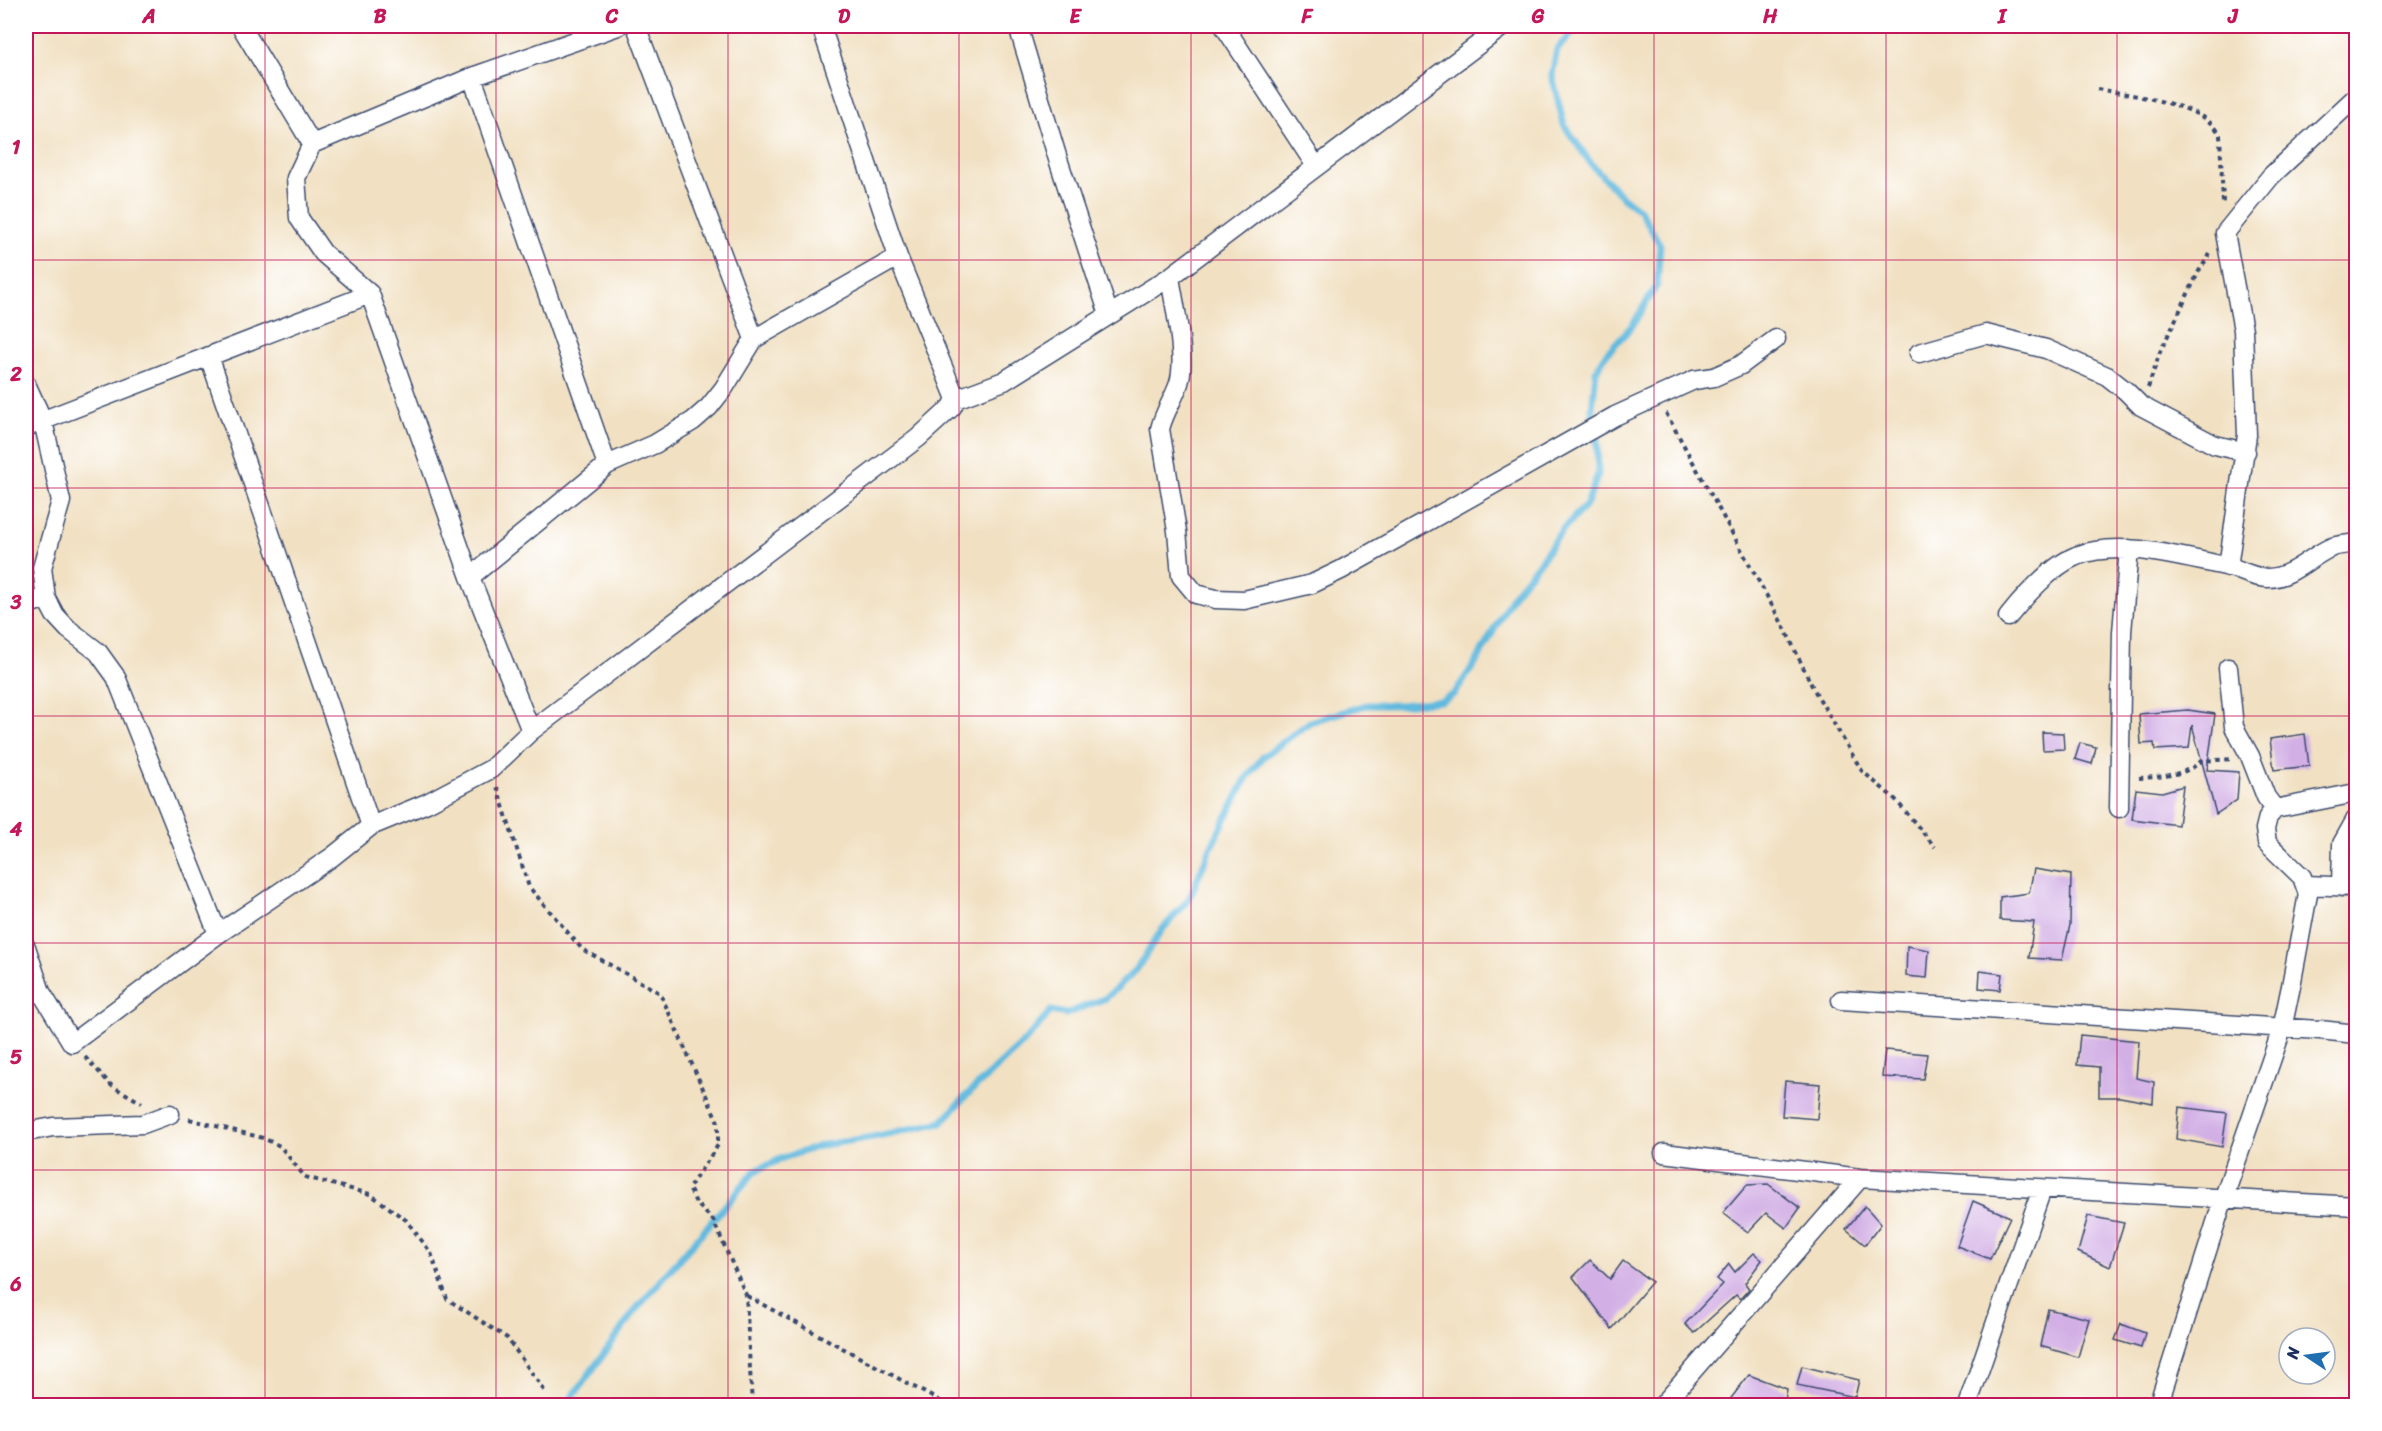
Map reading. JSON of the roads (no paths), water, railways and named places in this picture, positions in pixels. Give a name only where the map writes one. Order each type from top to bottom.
[{"type":"street","points":[[241,26],[312,144]]},
{"type":"street","points":[[531,731],[470,577],[370,294],[323,252],[299,218],[296,178],[312,144],[472,77],[618,26]]},
{"type":"street","points":[[636,26],[754,339]]},
{"type":"street","points":[[821,26],[898,257],[956,399]]},
{"type":"street","points":[[1018,26],[1057,156],[1109,315]]},
{"type":"street","points":[[1224,26],[1316,165]]},
{"type":"street","points":[[26,947],[41,992],[72,1043],[218,934],[332,857],[371,826],[427,803],[491,769],[531,731],[918,438],[952,407],[956,399],[1004,381],[1170,277],[1503,26]]},
{"type":"street","points":[[472,77],[607,465]]},
{"type":"street","points":[[2228,567],[2247,435],[2243,330],[2224,233],[2271,176],[2356,97]]},
{"type":"street","points":[[470,577],[607,465],[655,444],[693,421],[709,407],[724,388],[754,339],[898,257]]},
{"type":"street","points":[[1170,277],[1182,365],[1180,382],[1163,414],[1160,429],[1177,531],[1181,576],[1196,594],[1216,599],[1244,600],[1312,584],[1341,570],[1615,416],[1694,380],[1714,377],[1732,369],[1776,339]]},
{"type":"street","points":[[34,424],[370,294]]},
{"type":"street","points":[[1920,353],[1975,336],[1995,335],[2046,349],[2107,376],[2141,406],[2216,445],[2246,452]]},
{"type":"street","points":[[209,356],[371,826]]},
{"type":"street","points":[[26,384],[34,424],[61,501],[42,568],[46,598],[55,615],[68,629],[98,652],[116,677],[218,934]]},
{"type":"street","points":[[2008,617],[2058,567],[2075,557],[2108,549],[2129,549],[2228,567],[2252,577],[2272,578],[2286,574],[2330,548],[2356,543]]},
{"type":"street","points":[[2119,808],[2122,632],[2129,549]]},
{"type":"street","points":[[26,605],[46,598]]},
{"type":"street","points":[[2228,668],[2234,727],[2250,756],[2266,798],[2275,809]]},
{"type":"street","points":[[2158,1406],[2224,1197],[2282,1029],[2308,894],[2307,885],[2302,877],[2267,843],[2265,829],[2268,818],[2275,809],[2356,793]]},
{"type":"street","points":[[2307,885],[2349,887],[2342,844],[2356,820]]},
{"type":"street","points":[[1841,1000],[2356,1034]]},
{"type":"street","points":[[26,1132],[53,1128],[143,1124],[170,1114]]},
{"type":"street","points":[[1664,1153],[1860,1178],[2356,1206]]},
{"type":"street","points":[[1662,1406],[1860,1178]]},
{"type":"street","points":[[1967,1406],[2042,1189]]},
{"type":"waterway","points":[[566,1406],[638,1307],[755,1171],[783,1158],[823,1145],[942,1122],[965,1097],[1028,1038],[1051,1011],[1066,1014],[1106,998],[1136,970],[1161,931],[1189,899],[1210,849],[1246,779],[1263,757],[1310,722],[1366,705],[1441,701],[1454,694],[1478,659],[1514,593],[1562,530],[1587,504],[1598,474],[1597,435],[1592,410],[1596,371],[1607,353],[1632,326],[1657,285],[1660,245],[1640,210],[1621,196],[1592,165],[1564,125],[1552,75],[1557,49],[1579,26]]}]
